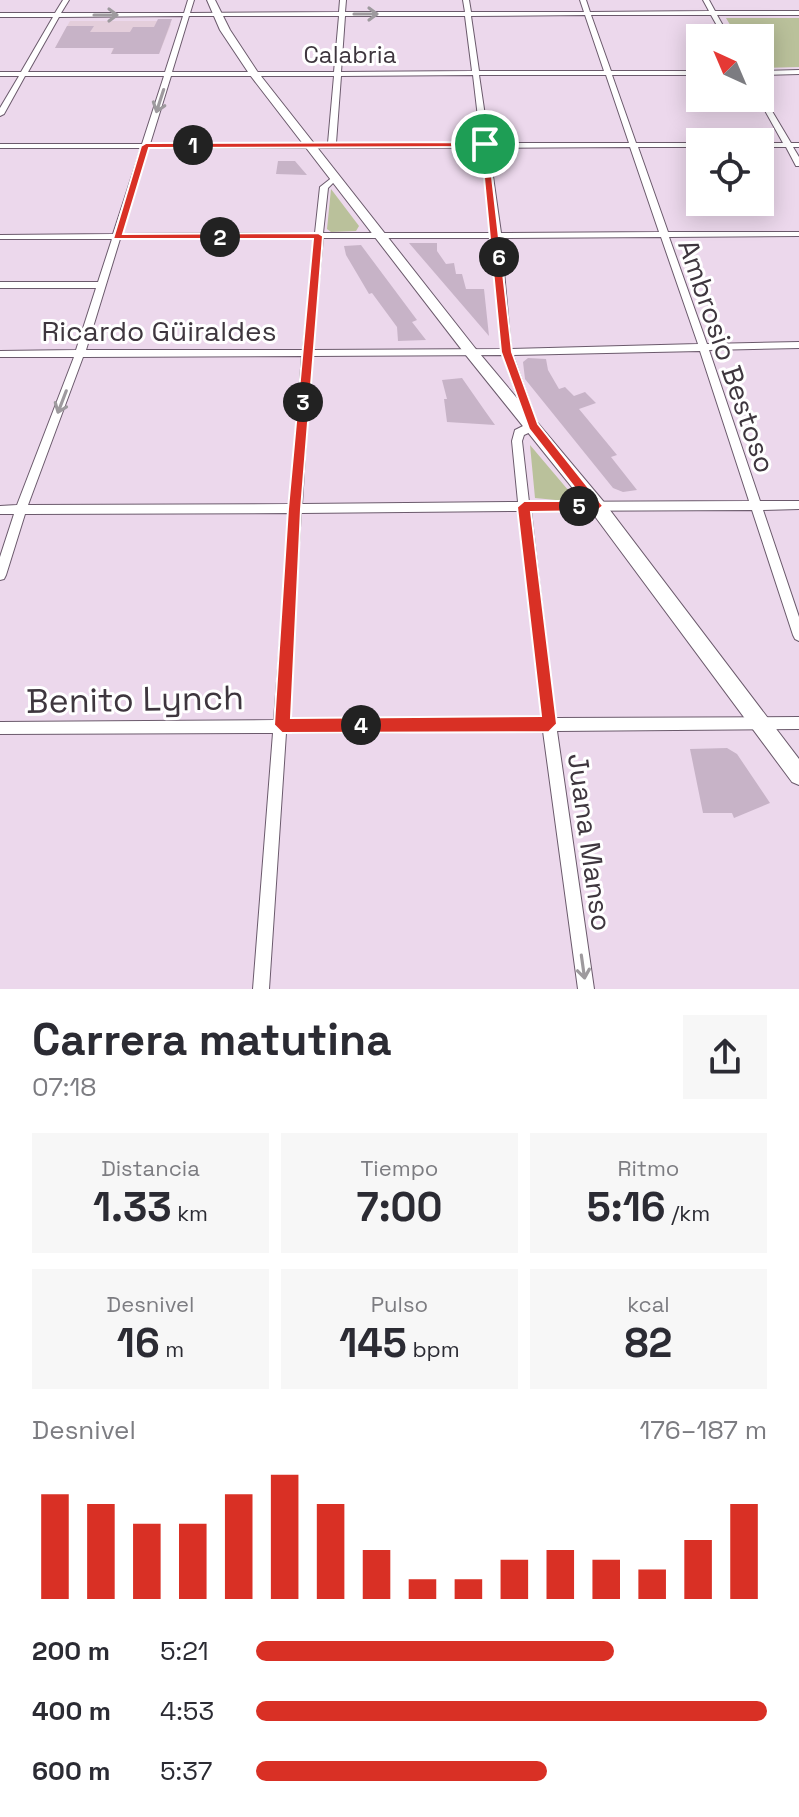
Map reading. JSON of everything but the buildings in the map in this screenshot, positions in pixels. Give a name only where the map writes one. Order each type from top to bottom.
[{"type":"main road","points":[[211,0],[253,73],[470,351],[597,506],[799,775]]},
{"type":"street","points":[[0,114],[66,0]]},
{"type":"street","points":[[0,575],[80,353],[191,0]]},
{"type":"street","points":[[332,144],[343,0]]},
{"type":"street","points":[[466,0],[497,235],[507,352],[533,426]]},
{"type":"street","name":"Ambrosio Bestoso","points":[[583,0],[799,635]]},
{"type":"street","points":[[706,0],[720,24]]},
{"type":"street","points":[[0,15],[799,13]]},
{"type":"street","points":[[774,73],[799,72]]},
{"type":"street","name":"Calabria","points":[[0,74],[686,73]]},
{"type":"street","points":[[769,112],[799,164]]},
{"type":"street","points":[[0,146],[686,145]]},
{"type":"street","points":[[774,145],[799,145]]},
{"type":"street","points":[[261,989],[307,352],[324,187],[334,178]]},
{"type":"street","points":[[0,237],[799,234]]},
{"type":"street","points":[[0,285],[101,285]]},
{"type":"street","name":"Ricardo Güiraldes","points":[[0,354],[507,352],[799,345]]},
{"type":"street","name":"Juana Manso","points":[[533,426],[519,433],[517,441],[549,724],[586,989]]},
{"type":"street","points":[[0,510],[799,505]]},
{"type":"street","name":"Benito Lynch","points":[[0,728],[799,723]]},
{"type":"shaded area","points":[[70,21],[166,21],[171,24],[159,54],[111,54],[113,48],[55,48]]},
{"type":"green space","points":[[726,18],[799,18],[799,67],[774,68],[774,24],[730,24]]},
{"type":"green space","points":[[331,189],[359,226],[356,231],[331,232],[327,229]]},
{"type":"green space","points":[[530,445],[574,497],[566,501],[535,498]]},
{"type":"route","points":[[485,144],[507,352],[533,426],[597,506],[524,507],[549,724],[282,725],[295,509],[318,236],[117,237],[146,146],[485,144]]}]
